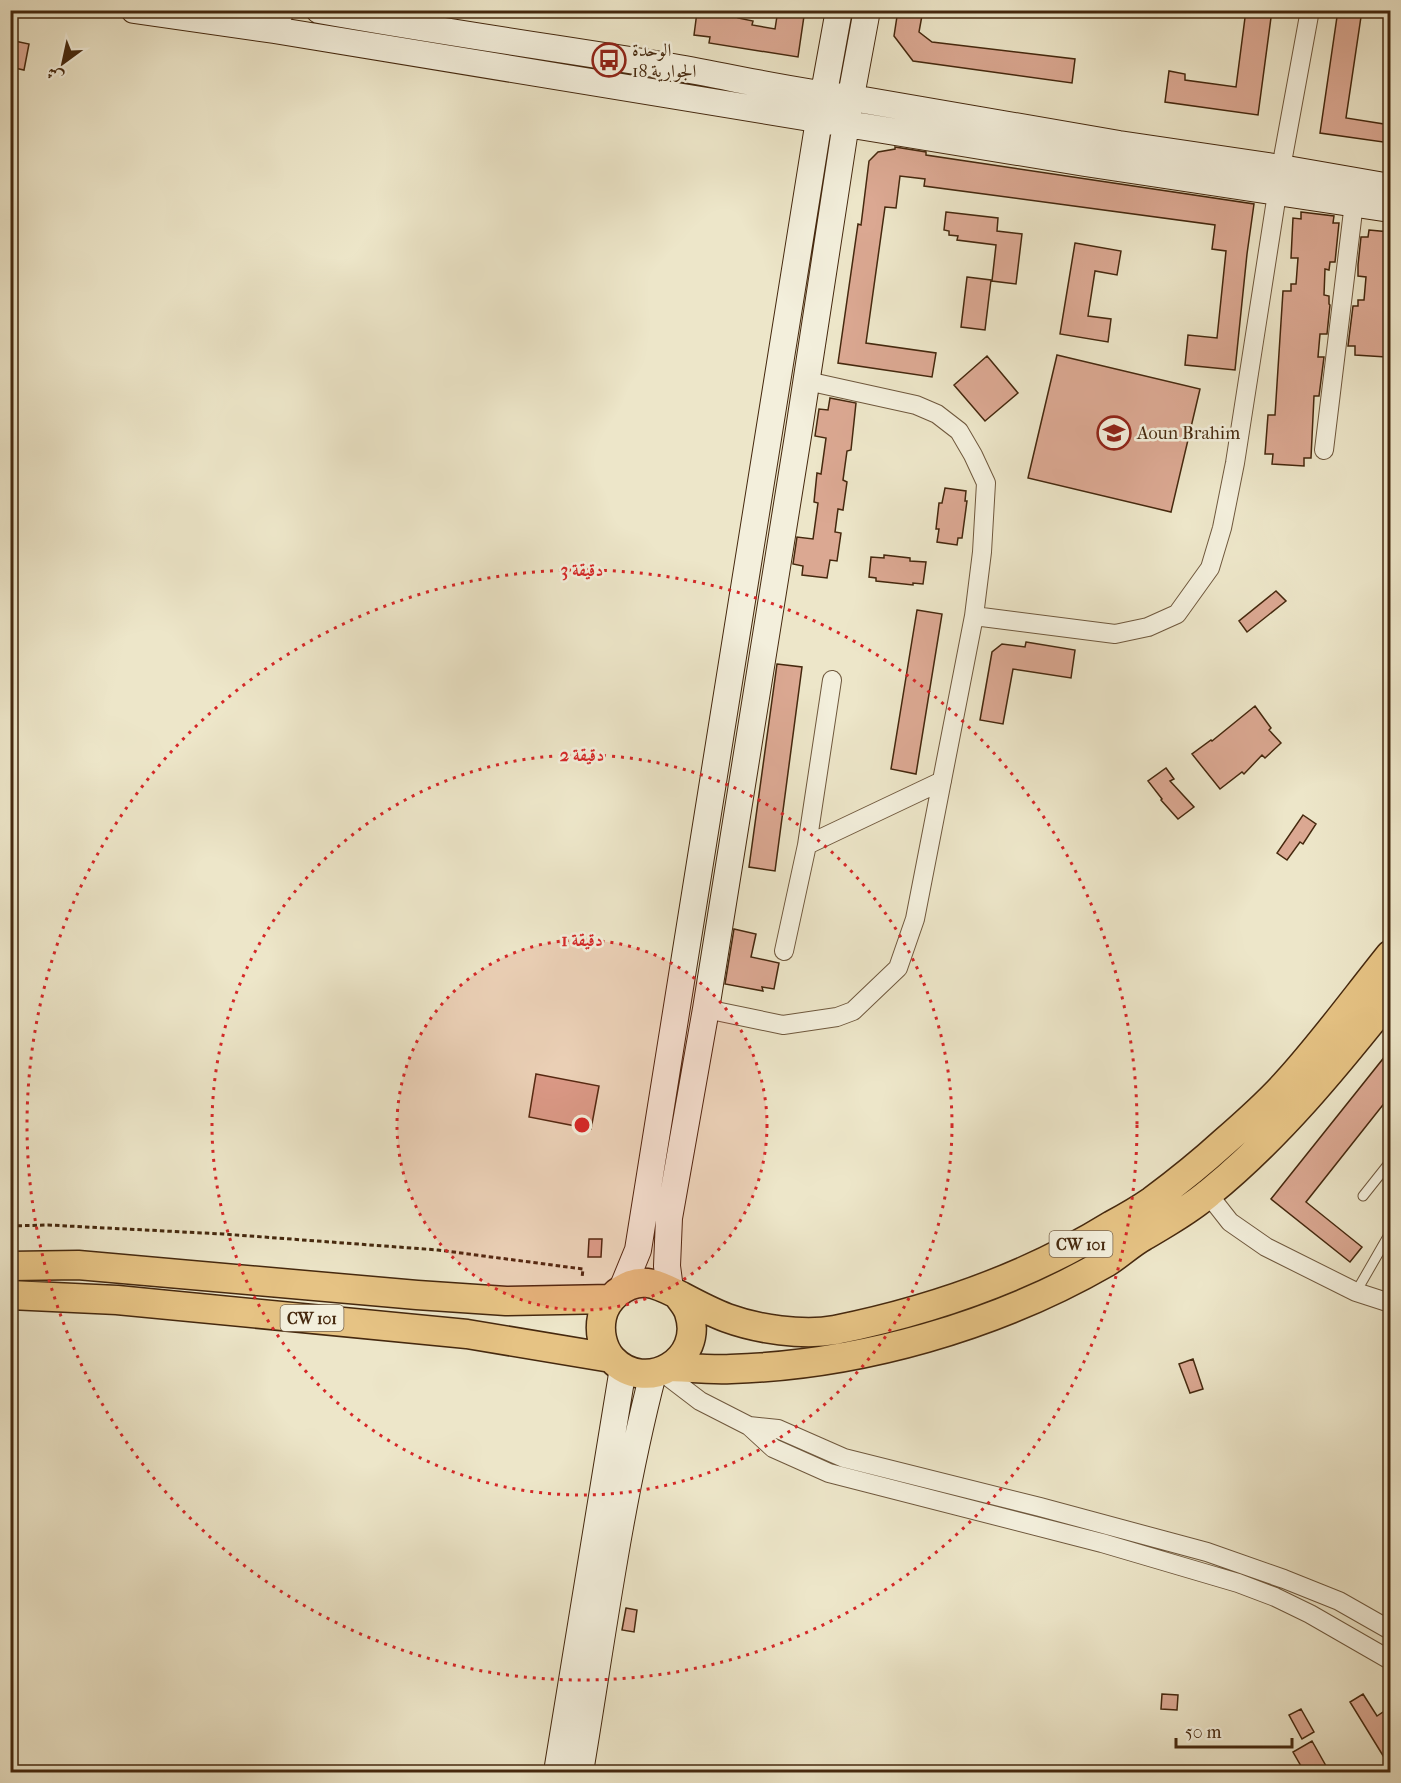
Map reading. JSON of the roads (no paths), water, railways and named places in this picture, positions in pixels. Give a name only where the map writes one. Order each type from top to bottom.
[{"type":"main road","points":[[134,10],[280,20],[822,107],[852,98],[1119,144],[1280,180],[1353,203],[1390,209]]},
{"type":"main road","points":[[319,10],[456,35],[674,68],[822,107],[846,123],[1085,163],[1390,187]]},
{"type":"main road","points":[[616,1294],[637,1283],[647,1282],[663,1286],[674,1292],[689,1310],[692,1326],[691,1342],[684,1356],[662,1371],[638,1374],[617,1363],[603,1345],[600,1329],[603,1313],[616,1294],[638,1250],[822,107],[840,10]]},
{"type":"main road","points":[[674,1292],[667,1266],[669,1218],[706,1009],[846,123],[867,10]]},
{"type":"main road","name":"CW 101","points":[[674,1292],[728,1318],[776,1331],[830,1331],[959,1298],[1035,1268],[1086,1242],[1150,1203],[1238,1130],[1289,1081],[1390,955]]},
{"type":"main road","name":"CW 101","points":[[662,1371],[803,1364],[893,1347],[970,1323],[1048,1292],[1109,1261],[1208,1194],[1257,1150],[1299,1108],[1390,998]]},
{"type":"main road","name":"CW 101","points":[[10,1266],[78,1265],[439,1297],[581,1300],[616,1294]]},
{"type":"main road","name":"CW 101","points":[[10,1294],[129,1301],[467,1334],[617,1363]]},
{"type":"main road","points":[[557,1773],[617,1363]]},
{"type":"main road","points":[[580,1773],[641,1421],[662,1371]]},
{"type":"street","points":[[974,616],[1115,634],[1148,627],[1177,614],[1210,568],[1222,528],[1235,463],[1280,180],[1310,10]]},
{"type":"street","points":[[1324,450],[1353,203]]},
{"type":"street","points":[[706,1009],[783,1025],[837,1017],[853,1011],[898,968],[915,919],[974,616],[982,552],[986,483],[974,455],[959,431],[937,414],[916,405],[807,381]]},
{"type":"street","points":[[784,951],[807,845],[832,680]]},
{"type":"street","points":[[807,845],[942,781]]},
{"type":"street","points":[[1208,1194],[1230,1222],[1266,1247],[1356,1292],[1390,1303]]},
{"type":"street","points":[[662,1371],[700,1401],[749,1426],[773,1448],[829,1473],[1238,1583],[1310,1614],[1390,1660]]},
{"type":"street","points":[[749,1426],[778,1429],[844,1458],[1207,1552],[1338,1601],[1390,1630]]},
{"type":"street","points":[[1151,1558],[1155,1537]]},
{"type":"lane","points":[[1363,1196],[1390,1162]]},
{"type":"lane","points":[[1356,1292],[1390,1233]]},
{"type":"place","name":"الوحدة الجوارية 18","points":[[609,60]]},
{"type":"place","name":"Aoun Brahim","points":[[1114,433]]}]
